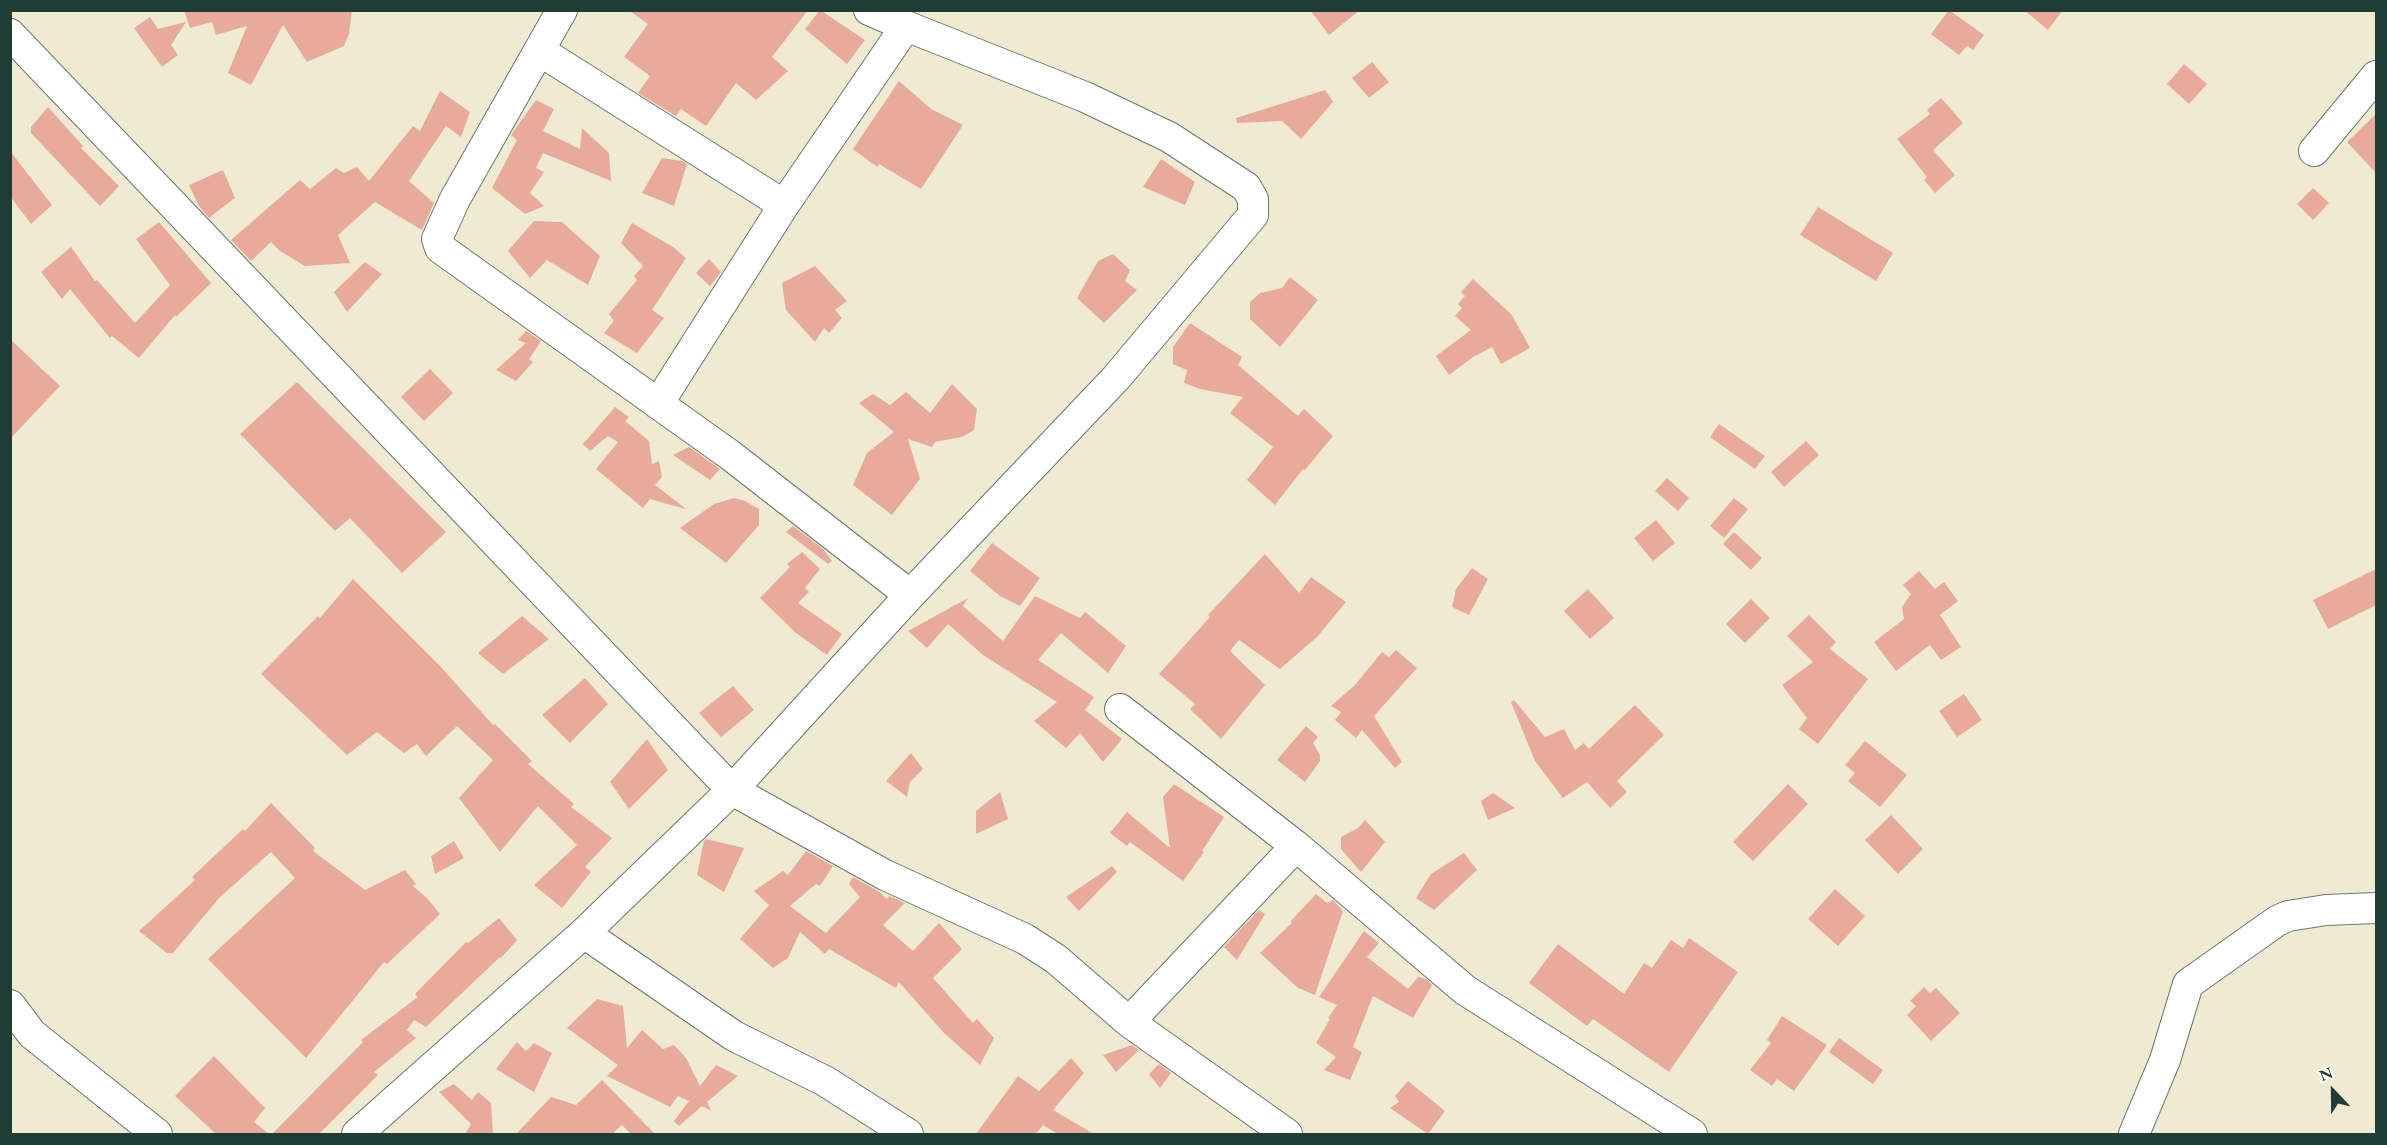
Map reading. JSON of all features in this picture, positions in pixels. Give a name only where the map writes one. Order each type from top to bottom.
[{"type":"street","points":[[562,10],[455,199],[437,239],[440,248],[730,455],[910,595]]},
{"type":"street","points":[[357,1134],[584,933],[732,790],[910,595],[1116,378],[1253,215],[1255,207],[1253,199],[1246,187],[1169,137],[1085,97],[869,10]]},
{"type":"street","points":[[658,404],[784,205],[906,26]]},
{"type":"street","points":[[10,34],[732,790],[885,875],[1025,939],[1056,959],[1129,1022],[1287,1134]]},
{"type":"street","points":[[540,51],[784,205]]},
{"type":"street","points":[[2314,151],[2376,76]]},
{"type":"street","points":[[1120,709],[1296,846],[1465,990],[1692,1134]]},
{"type":"street","points":[[1129,1022],[1296,846]]},
{"type":"street","points":[[2134,1134],[2164,1060],[2188,984],[2277,921],[2288,916],[2326,910],[2376,908]]},
{"type":"street","points":[[584,933],[734,1036],[825,1081],[909,1134]]},
{"type":"street","points":[[10,1005],[33,1034],[139,1129]]},
{"type":"building","points":[[184,10],[352,10],[349,34],[344,46],[307,62],[283,25],[251,85],[228,73],[247,26],[216,35],[212,22],[190,28]]},
{"type":"building","points":[[628,10],[808,10],[772,57],[788,71],[756,100],[736,83],[706,126],[681,109],[676,116],[638,93],[650,76],[624,57],[648,24]]},
{"type":"building","points":[[820,10],[865,40],[847,64],[805,29]]},
{"type":"building","points":[[1310,10],[1360,10],[1329,35]]},
{"type":"building","points":[[1949,10],[1984,35],[1973,50],[1967,46],[1959,55],[1931,34]]},
{"type":"building","points":[[2024,10],[2063,10],[2048,30]]},
{"type":"building","points":[[150,17],[158,29],[186,22],[171,45],[178,55],[162,67],[134,28]]},
{"type":"building","points":[[1372,62],[1389,82],[1369,98],[1352,78]]},
{"type":"building","points":[[2184,64],[2207,84],[2189,104],[2167,84]]},
{"type":"building","points":[[899,81],[931,109],[963,125],[921,189],[879,164],[877,167],[853,149]]},
{"type":"building","points":[[1325,90],[1333,102],[1301,139],[1282,121],[1237,123],[1236,118]]},
{"type":"building","points":[[440,91],[470,112],[461,137],[446,126],[409,181],[434,203],[422,230],[375,202],[338,235],[350,263],[305,266],[280,251],[271,242],[251,261],[231,240],[300,180],[310,189],[336,168],[344,173],[357,167],[369,181],[413,126],[420,131]]},
{"type":"building","points":[[1941,98],[1963,123],[1933,150],[1955,175],[1935,193],[1924,180],[1927,177],[1897,139],[1930,114],[1927,110]]},
{"type":"building","points":[[536,100],[554,109],[543,131],[580,149],[582,128],[609,153],[611,181],[543,153],[536,168],[544,172],[530,193],[544,206],[525,214],[492,188],[517,140],[511,135]]},
{"type":"building","points":[[48,107],[83,146],[81,148],[119,186],[100,206],[31,133],[31,127]]},
{"type":"building","points":[[2376,114],[2376,173],[2347,142]]},
{"type":"building","points":[[10,151],[52,205],[31,224],[10,196]]},
{"type":"building","points":[[662,158],[687,164],[674,206],[642,193]]},
{"type":"building","points":[[1161,159],[1195,182],[1185,205],[1143,187]]},
{"type":"building","points":[[223,170],[235,198],[209,218],[199,206],[189,185]]},
{"type":"building","points":[[2313,188],[2329,203],[2313,220],[2297,204]]},
{"type":"building","points":[[1818,207],[1893,253],[1876,281],[1800,235]]},
{"type":"building","points":[[534,221],[562,222],[600,256],[588,285],[547,260],[530,278],[508,251]]},
{"type":"building","points":[[159,222],[211,283],[176,317],[175,315],[139,358],[112,336],[110,338],[70,289],[62,299],[41,272],[71,247],[95,281],[97,280],[135,323],[170,285],[136,239]]},
{"type":"building","points":[[632,223],[673,247],[686,258],[652,310],[664,318],[637,353],[604,333],[614,321],[609,314],[637,280],[634,276],[643,266],[621,243]]},
{"type":"building","points":[[1113,254],[1130,270],[1125,281],[1137,290],[1104,323],[1077,298],[1098,261]]},
{"type":"building","points":[[709,259],[721,272],[710,286],[696,273]]},
{"type":"building","points":[[365,262],[382,274],[347,312],[334,292]]},
{"type":"building","points":[[815,266],[847,301],[835,310],[842,318],[829,333],[824,328],[815,342],[786,310],[782,283]]},
{"type":"building","points":[[1290,277],[1318,300],[1280,347],[1250,319],[1250,302],[1260,293],[1282,288]]},
{"type":"building","points":[[1473,279],[1512,315],[1530,348],[1501,364],[1492,347],[1473,357],[1449,375],[1436,356],[1471,330],[1455,316],[1462,308],[1458,304],[1465,296],[1461,292]]},
{"type":"building","points":[[1190,323],[1242,357],[1238,365],[1298,416],[1304,409],[1333,436],[1275,505],[1247,480],[1273,447],[1230,413],[1243,397],[1200,389],[1184,383],[1187,370],[1173,364],[1173,347]]},
{"type":"building","points":[[526,331],[541,341],[529,359],[533,362],[516,381],[496,370],[526,343],[518,340]]},
{"type":"building","points":[[10,339],[60,386],[10,439]]},
{"type":"building","points":[[430,369],[453,393],[424,421],[401,397]]},
{"type":"building","points":[[297,382],[446,532],[402,573],[350,518],[335,531],[240,434]]},
{"type":"building","points":[[952,384],[977,409],[974,430],[962,437],[935,442],[932,447],[908,439],[920,479],[892,515],[853,485],[867,453],[894,432],[859,403],[873,394],[890,405],[906,392],[930,413]]},
{"type":"building","points":[[615,407],[629,417],[625,421],[649,441],[652,464],[659,461],[662,477],[655,485],[685,509],[650,499],[643,508],[596,469],[618,442],[608,436],[590,451],[583,444]]},
{"type":"building","points":[[1719,424],[1765,456],[1755,469],[1710,437]]},
{"type":"building","points":[[1806,441],[1819,455],[1784,487],[1771,472]]},
{"type":"building","points":[[689,447],[720,469],[710,480],[673,455]]},
{"type":"building","points":[[1667,478],[1689,498],[1678,511],[1655,491]]},
{"type":"building","points":[[734,498],[759,509],[759,525],[726,563],[680,528],[714,504]]},
{"type":"building","points":[[1734,498],[1748,509],[1724,538],[1710,526]]},
{"type":"building","points":[[1656,520],[1675,543],[1653,561],[1634,538]]},
{"type":"building","points":[[793,526],[823,549],[832,561],[828,564],[786,532]]},
{"type":"building","points":[[1734,532],[1762,558],[1751,570],[1723,544]]},
{"type":"building","points":[[992,543],[1040,578],[1020,606],[1000,596],[970,571]]},
{"type":"building","points":[[802,552],[820,569],[805,588],[809,592],[798,603],[842,634],[827,655],[796,633],[760,598],[790,567],[787,564]]},
{"type":"building","points":[[1265,554],[1299,593],[1311,577],[1346,602],[1317,637],[1280,669],[1239,640],[1230,651],[1265,685],[1221,739],[1190,709],[1195,704],[1159,674],[1210,617],[1208,615]]},
{"type":"building","points":[[1472,568],[1488,579],[1469,615],[1452,607],[1456,589]]},
{"type":"building","points":[[2376,569],[2376,605],[2328,629],[2313,600]]},
{"type":"building","points":[[1919,571],[1935,589],[1944,582],[1958,601],[1940,615],[1961,647],[1941,660],[1930,645],[1896,671],[1874,642],[1904,619],[1902,607],[1911,594],[1903,585]]},
{"type":"building","points":[[353,579],[440,666],[493,725],[495,724],[532,761],[528,764],[574,804],[571,807],[612,838],[585,867],[591,872],[562,908],[534,885],[577,845],[538,806],[500,852],[459,798],[493,760],[457,726],[426,756],[417,744],[404,753],[377,732],[347,755],[261,674],[318,616],[320,618]]},
{"type":"building","points":[[1588,589],[1614,618],[1590,639],[1564,611]]},
{"type":"building","points":[[1035,596],[1080,618],[1085,612],[1126,646],[1108,673],[1061,633],[1038,660],[1094,697],[1085,710],[1122,739],[1103,762],[1080,733],[1066,748],[1034,721],[1057,702],[983,655],[948,624],[927,648],[908,631],[968,598],[963,606],[1003,641]]},
{"type":"building","points":[[1751,599],[1770,618],[1745,643],[1726,624]]},
{"type":"building","points":[[1809,615],[1836,642],[1830,649],[1868,679],[1818,744],[1799,729],[1807,718],[1782,685],[1813,662],[1787,636]]},
{"type":"building","points":[[522,616],[549,639],[503,674],[478,653]]},
{"type":"building","points":[[1396,650],[1417,668],[1374,716],[1402,762],[1395,768],[1362,730],[1356,738],[1335,720],[1341,712],[1331,706],[1355,685],[1382,652],[1389,657]]},
{"type":"building","points":[[585,678],[608,704],[570,743],[542,715]]},
{"type":"building","points":[[733,686],[754,710],[721,737],[699,713]]},
{"type":"building","points":[[1964,694],[1982,720],[1957,737],[1939,711]]},
{"type":"building","points":[[1514,700],[1545,737],[1564,729],[1575,750],[1584,743],[1589,749],[1635,705],[1664,735],[1617,781],[1627,792],[1610,808],[1587,782],[1563,798],[1535,761],[1511,702]]},
{"type":"building","points":[[1306,726],[1318,737],[1313,743],[1320,755],[1320,761],[1305,782],[1277,760]]},
{"type":"building","points":[[647,739],[668,770],[629,809],[610,782]]},
{"type":"building","points":[[1865,741],[1907,775],[1880,807],[1848,781],[1855,773],[1845,765]]},
{"type":"building","points":[[911,753],[923,769],[910,782],[907,797],[886,781]]},
{"type":"building","points":[[1174,784],[1224,817],[1202,851],[1204,852],[1183,881],[1130,842],[1127,846],[1110,833],[1127,812],[1170,848],[1163,797]]},
{"type":"building","points":[[1788,784],[1808,804],[1753,861],[1733,842]]},
{"type":"building","points":[[1000,792],[1008,819],[976,834],[976,811]]},
{"type":"building","points":[[1493,793],[1515,808],[1488,820],[1481,801]]},
{"type":"building","points":[[271,803],[315,848],[313,851],[365,890],[405,870],[416,884],[413,886],[440,914],[387,964],[384,962],[306,1058],[208,959],[295,878],[271,852],[220,897],[173,953],[167,953],[139,931],[195,880],[192,877],[243,829],[245,831]]},
{"type":"building","points":[[1891,815],[1923,849],[1898,874],[1865,840]]},
{"type":"building","points":[[1365,820],[1385,842],[1361,872],[1341,849],[1341,837],[1358,828]]},
{"type":"building","points":[[706,839],[744,848],[724,892],[697,875]]},
{"type":"building","points":[[454,841],[464,858],[435,874],[431,856]]},
{"type":"building","points":[[806,851],[833,866],[820,886],[816,884],[790,906],[826,933],[860,897],[849,884],[853,877],[878,891],[887,899],[889,896],[905,903],[883,925],[913,951],[939,923],[962,949],[933,978],[973,1023],[977,1019],[994,1038],[980,1065],[944,1033],[899,982],[896,988],[829,949],[825,954],[800,932],[788,958],[773,968],[740,939],[769,905],[754,891],[783,871],[788,875]]},
{"type":"building","points":[[1464,853],[1477,870],[1434,910],[1416,898],[1431,874]]},
{"type":"building","points":[[1112,866],[1117,872],[1079,911],[1066,897]]},
{"type":"building","points":[[1835,889],[1865,916],[1838,946],[1808,919]]},
{"type":"building","points":[[1316,894],[1327,903],[1333,900],[1343,911],[1315,995],[1298,988],[1260,953],[1292,923],[1290,922]]},
{"type":"building","points":[[1259,910],[1265,914],[1237,960],[1224,947]]},
{"type":"building","points":[[499,918],[517,940],[501,958],[426,1027],[414,1020],[407,1030],[416,1038],[374,1072],[378,1075],[319,1134],[272,1134],[363,1042],[361,1040],[418,997],[415,994],[466,942],[468,943]]},
{"type":"building","points":[[1364,931],[1379,943],[1367,957],[1408,989],[1418,977],[1426,979],[1432,985],[1413,1018],[1373,996],[1353,1047],[1362,1052],[1350,1080],[1324,1070],[1336,1057],[1316,1043],[1337,1005],[1319,997]]},
{"type":"building","points":[[1689,938],[1738,972],[1669,1072],[1593,1019],[1587,1026],[1529,983],[1558,944],[1624,994],[1644,963],[1652,968],[1671,940],[1683,948]]},
{"type":"building","points":[[1924,987],[1930,993],[1936,988],[1960,1013],[1931,1041],[1907,1015],[1916,1006],[1910,1001]]},
{"type":"building","points":[[597,999],[623,1006],[627,1048],[642,1030],[663,1049],[674,1045],[686,1058],[700,1086],[716,1065],[738,1076],[707,1102],[711,1111],[702,1106],[679,1126],[674,1121],[689,1101],[678,1096],[670,1107],[607,1076],[618,1065],[567,1028]]},
{"type":"building","points":[[1782,1016],[1827,1045],[1794,1091],[1777,1079],[1772,1086],[1750,1070],[1771,1043],[1767,1040]]},
{"type":"building","points":[[1839,1038],[1883,1070],[1873,1084],[1829,1052]]},
{"type":"building","points":[[517,1042],[526,1051],[534,1043],[552,1053],[534,1092],[496,1069]]},
{"type":"building","points":[[1132,1045],[1139,1050],[1116,1072],[1103,1055]]},
{"type":"building","points":[[214,1056],[265,1108],[254,1122],[269,1134],[216,1134],[175,1096]]},
{"type":"building","points":[[1071,1058],[1084,1073],[1053,1110],[1094,1134],[1058,1134],[1043,1125],[1036,1134],[976,1134],[1018,1076],[1039,1091]]},
{"type":"building","points":[[1159,1064],[1171,1073],[1160,1088],[1149,1074]]},
{"type":"building","points":[[602,1080],[655,1134],[631,1134],[622,1125],[612,1134],[516,1134],[551,1097],[576,1105]]},
{"type":"building","points":[[1408,1081],[1445,1111],[1428,1134],[1390,1108],[1399,1102],[1395,1096]]},
{"type":"building","points":[[454,1084],[472,1100],[478,1092],[491,1103],[493,1134],[465,1134],[471,1124],[439,1092]]}]
